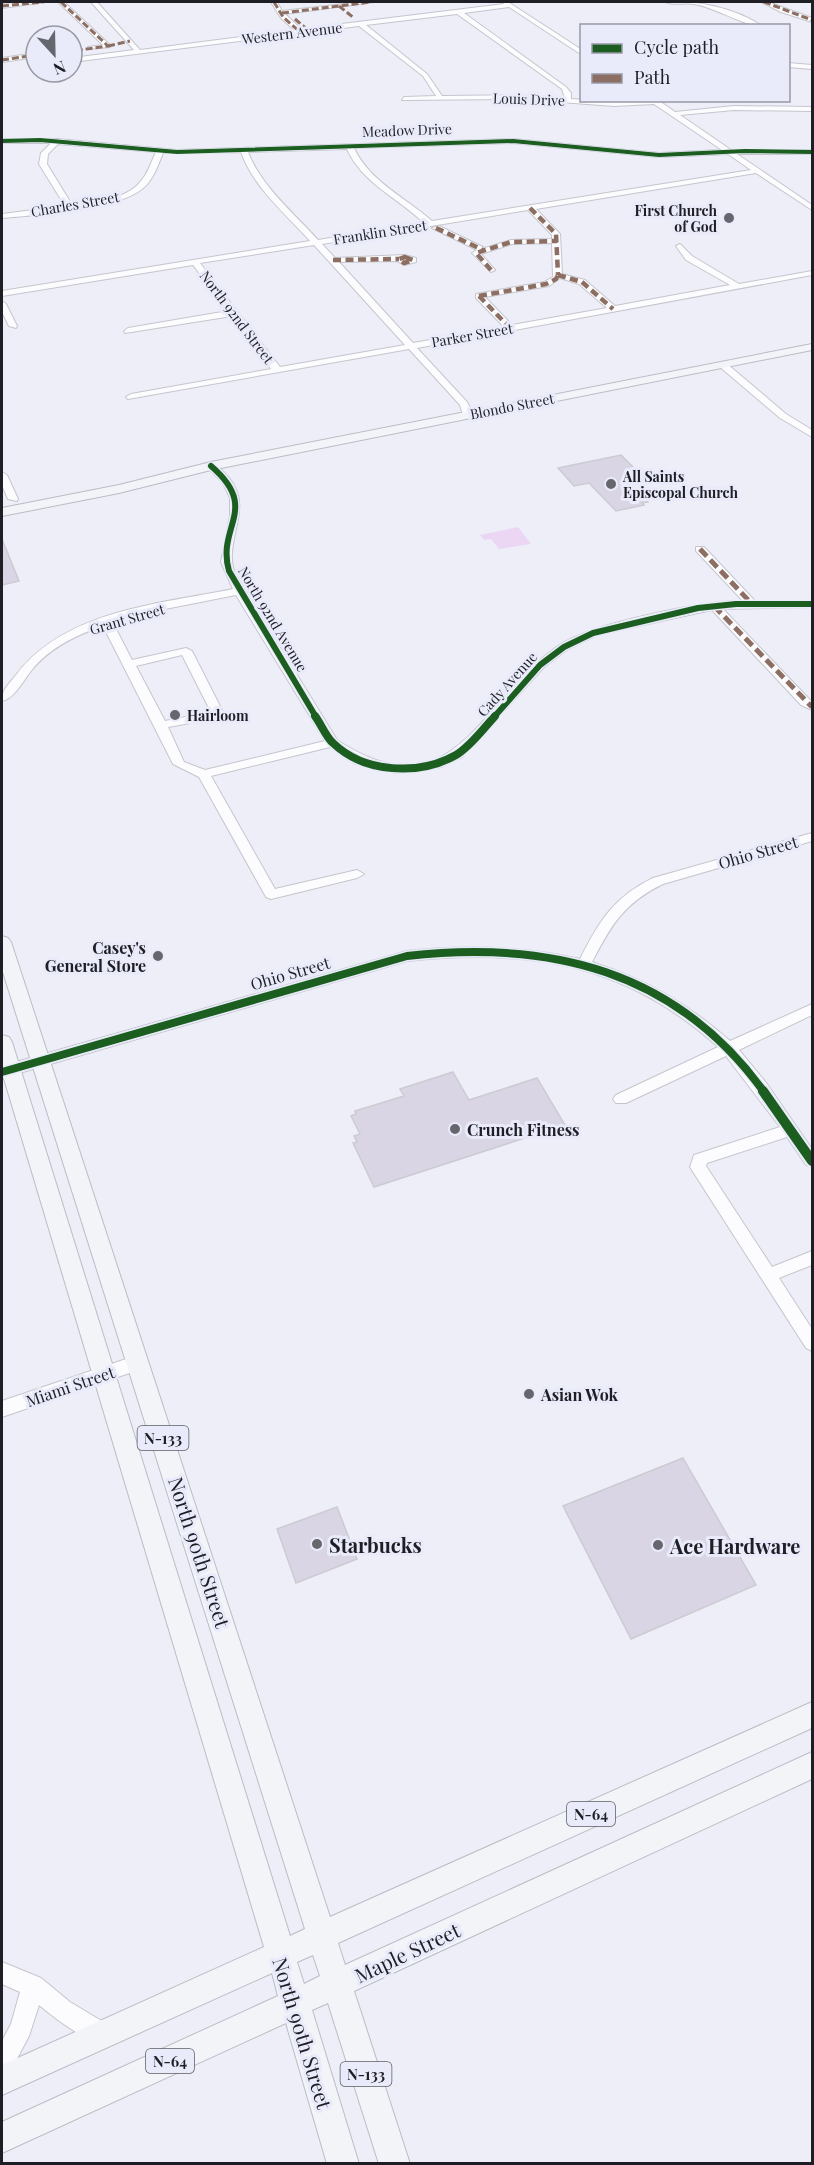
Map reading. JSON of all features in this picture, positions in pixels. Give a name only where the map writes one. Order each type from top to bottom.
[{"type":"main road","name":"Blondo Street","points":[[7,500],[211,466],[813,347]]},
{"type":"main road","name":"Blondo Street","points":[[2,512],[119,489],[211,466]]},
{"type":"main road","name":"North 90th Street","points":[[2,942],[395,2163]]},
{"type":"main road","name":"North 90th Street","points":[[2,1042],[6,1070],[104,1374],[343,2163]]},
{"type":"main road","name":"N-64","points":[[2,2080],[813,1715]]},
{"type":"main road","name":"Maple Street","points":[[2,2138],[813,1765]]},
{"type":"street","points":[[2,6],[44,2]]},
{"type":"street","points":[[61,2],[66,4],[85,26],[108,46]]},
{"type":"street","points":[[93,2],[139,52]]},
{"type":"street","points":[[274,2],[283,17],[300,32]]},
{"type":"street","points":[[282,13],[371,2]]},
{"type":"street","points":[[670,2],[695,2],[755,24]]},
{"type":"street","points":[[764,2],[783,11],[813,20]]},
{"type":"street","points":[[508,3],[580,52]]},
{"type":"street","name":"Western Avenue","points":[[84,59],[459,12],[508,3]]},
{"type":"street","points":[[339,6],[354,18]]},
{"type":"street","points":[[459,12],[564,88],[568,93],[568,100]]},
{"type":"street","points":[[282,13],[292,17],[309,31]]},
{"type":"street","points":[[362,24],[425,75],[440,98]]},
{"type":"street","points":[[84,49],[130,41]]},
{"type":"street","points":[[3,63],[24,58]]},
{"type":"street","points":[[790,65],[813,67]]},
{"type":"street","name":"Louis Drive","points":[[404,99],[520,98],[580,101]]},
{"type":"street","name":"Louis Drive","points":[[591,102],[614,104],[640,102]]},
{"type":"street","points":[[655,102],[813,208]]},
{"type":"street","points":[[674,114],[734,108],[813,109]]},
{"type":"street","name":"Meadow Drive","points":[[2,141],[57,141],[160,151],[513,141],[659,155],[813,152]]},
{"type":"street","points":[[57,141],[45,153],[42,164],[69,206]]},
{"type":"street","points":[[349,145],[353,156],[388,191],[417,211],[433,226],[483,250]]},
{"type":"street","points":[[244,150],[255,174],[464,404],[468,415]]},
{"type":"street","name":"Charles Street","points":[[2,216],[113,199],[138,189],[144,183],[160,151]]},
{"type":"street","name":"Franklin Street","points":[[2,293],[315,242],[433,226],[758,171]]},
{"type":"street","points":[[510,328],[478,296],[546,284],[556,279],[558,275],[557,241],[553,229],[530,208]]},
{"type":"street","points":[[491,270],[476,255],[483,250],[511,242],[557,241]]},
{"type":"street","points":[[680,246],[689,258],[739,286]]},
{"type":"street","points":[[333,260],[399,259]]},
{"type":"street","name":"North 92nd Street","points":[[196,263],[278,370]]},
{"type":"street","name":"Parker Street","points":[[131,397],[813,273]]},
{"type":"street","points":[[558,275],[582,282],[613,309]]},
{"type":"street","points":[[2,304],[13,326]]},
{"type":"street","points":[[128,331],[234,313]]},
{"type":"street","points":[[723,365],[783,416],[813,434]]},
{"type":"street","name":"North 92nd Avenue","points":[[211,466],[214,482],[235,518],[226,562],[240,591],[335,745]]},
{"type":"street","points":[[2,475],[7,500]]},
{"type":"street","points":[[700,549],[752,604]]},
{"type":"street","name":"Grant Street","points":[[2,698],[45,650],[107,622],[240,591]]},
{"type":"street","name":"Cady Avenue","points":[[335,745],[358,760],[384,767],[405,769],[437,764],[458,754],[540,665],[564,647],[604,630],[714,606],[813,604]]},
{"type":"street","points":[[714,606],[805,702],[813,707]]},
{"type":"street","points":[[107,622],[179,764],[204,774],[335,745]]},
{"type":"street","points":[[128,664],[186,651],[218,714],[161,725]]},
{"type":"street","points":[[204,774],[271,894],[357,874]]},
{"type":"street","name":"Ohio Street","points":[[6,1070],[407,956],[486,949],[529,953],[584,965],[605,922],[614,910],[624,900],[646,886],[813,837]]},
{"type":"street","points":[[584,965],[651,990],[700,1022],[728,1048],[813,1161]]},
{"type":"street","points":[[621,1099],[813,1009]]},
{"type":"street","points":[[790,1130],[699,1159],[698,1167],[813,1343]]},
{"type":"street","points":[[769,1275],[813,1258]]},
{"type":"street","name":"Miami Street","points":[[2,1409],[138,1363]]},
{"type":"street","points":[[2,1973],[33,1986],[62,2010],[102,2034]]},
{"type":"street","points":[[2,2064],[21,2028],[33,1986]]},
{"type":"shaded area","points":[[518,527],[531,544],[499,549],[491,539],[484,540],[480,535]]},
{"type":"building","name":"All Saints Episcopal Church","points":[[621,455],[639,473],[623,476],[648,502],[642,503],[644,505],[616,511],[589,483],[574,486],[558,468]]},
{"type":"building","points":[[2,539],[19,581],[2,585]]},
{"type":"building","name":"Crunch Fitness","points":[[453,1072],[469,1100],[537,1078],[565,1125],[374,1187],[353,1143],[357,1142],[354,1136],[360,1134],[351,1116],[356,1114],[355,1111],[404,1096],[400,1089]]},
{"type":"building","name":"Ace Hardware","points":[[683,1458],[756,1585],[631,1639],[563,1506]]},
{"type":"building","name":"Starbucks","points":[[337,1507],[357,1559],[296,1583],[277,1529]]},
{"type":"marked path","points":[[2,6],[43,2]]},
{"type":"marked path","points":[[61,2],[108,46],[84,49]]},
{"type":"marked path","points":[[274,2],[283,17],[300,32]]},
{"type":"marked path","points":[[282,13],[371,2]]},
{"type":"marked path","points":[[764,2],[812,20]]},
{"type":"marked path","points":[[339,6],[354,18]]},
{"type":"marked path","points":[[295,19],[309,31]]},
{"type":"marked path","points":[[108,46],[130,41]]},
{"type":"marked path","points":[[2,60],[24,57]]},
{"type":"marked path","points":[[530,208],[556,234],[558,275]]},
{"type":"marked path","points":[[436,228],[483,250]]},
{"type":"marked path","points":[[491,270],[476,253],[511,242],[557,241]]},
{"type":"marked path","points":[[333,260],[405,257],[413,260],[404,263],[399,259]]},
{"type":"marked path","points":[[558,275],[582,282],[613,309]]},
{"type":"marked path","points":[[479,296],[546,284],[556,279],[558,275]]},
{"type":"marked path","points":[[479,296],[510,328]]},
{"type":"marked path","points":[[700,549],[752,604]]},
{"type":"marked path","points":[[714,606],[812,707]]},
{"type":"cycle path","points":[[2,141],[40,140],[177,152],[513,141],[659,155],[745,151],[812,152]]},
{"type":"cycle path","points":[[211,466],[227,482],[235,498],[235,516],[226,562],[229,571],[332,743],[358,760],[396,769],[437,764],[458,754],[540,665],[564,647],[593,633],[698,608],[736,604],[812,604]]},
{"type":"cycle path","points":[[2,1072],[407,956],[450,951],[493,951],[536,955],[579,963],[620,977],[659,995],[696,1019],[728,1048],[751,1074],[812,1161]]},
{"type":"place","name":"First Church of God","points":[[729,218]]},
{"type":"place","name":"All Saints Episcopal Church","points":[[611,484]]},
{"type":"place","name":"Hairloom","points":[[175,715]]},
{"type":"place","name":"Casey's General Store","points":[[158,956]]},
{"type":"place","name":"Crunch Fitness","points":[[455,1129]]},
{"type":"place","name":"Asian Wok","points":[[529,1394]]},
{"type":"place","name":"Starbucks","points":[[317,1544]]},
{"type":"place","name":"Ace Hardware","points":[[658,1545]]}]
